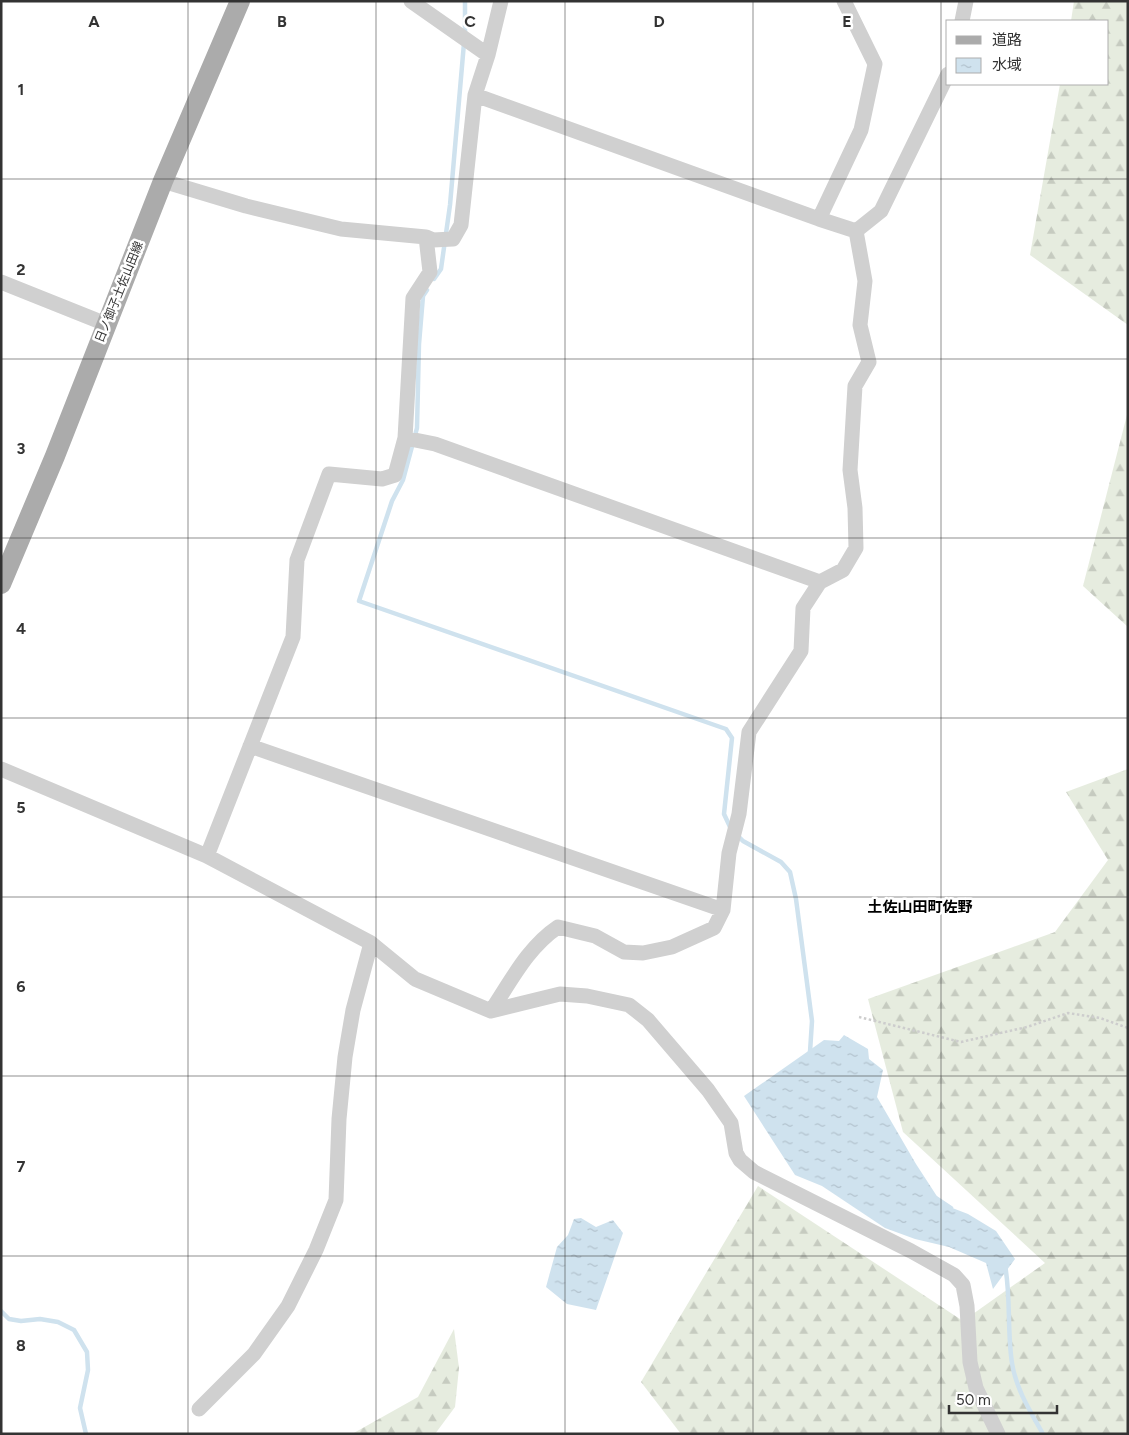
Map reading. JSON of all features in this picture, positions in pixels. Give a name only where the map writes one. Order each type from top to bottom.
[{"type":"main road","name":"日ノ御子土佐山田線","points":[[1,584],[55,456],[163,181],[240,1]]},
{"type":"street","points":[[411,1],[488,55]]},
{"type":"street","points":[[163,181],[246,206],[341,229],[429,239],[453,239],[461,225],[475,95],[488,55],[501,1]]},
{"type":"street","points":[[819,219],[861,130],[875,64],[844,1]]},
{"type":"street","points":[[962,20],[966,1]]},
{"type":"street","points":[[856,231],[880,211],[946,78]]},
{"type":"street","points":[[475,95],[856,231]]},
{"type":"street","points":[[491,1011],[530,952],[544,936],[558,927],[595,936],[624,952],[643,953],[672,947],[714,928],[723,910],[729,852],[739,814],[748,732],[801,651],[803,608],[820,582],[843,570],[856,548],[855,508],[850,470],[854,396],[855,386],[869,362],[860,324],[865,281],[856,231]]},
{"type":"street","points":[[207,856],[293,637],[297,560],[330,474],[382,479],[395,475],[406,438],[413,298],[430,272],[429,239]]},
{"type":"street","points":[[1,282],[106,324]]},
{"type":"street","points":[[406,438],[435,444],[820,582]]},
{"type":"street","points":[[250,746],[723,910]]},
{"type":"street","points":[[1,769],[207,856],[371,943],[415,980],[491,1011],[560,994],[587,996],[629,1005],[648,1020],[708,1090],[731,1123],[736,1152],[740,1160],[754,1172],[911,1251],[954,1276],[963,1286],[967,1306],[970,1362],[976,1388],[998,1434]]},
{"type":"street","points":[[199,1409],[254,1354],[288,1306],[316,1250],[336,1200],[339,1118],[345,1057],[353,1010],[371,943]]},
{"type":"path","points":[[859,1016],[961,1042],[1027,1027],[1068,1013],[1100,1018],[1128,1028]]},
{"type":"green space","points":[[1074,1],[1128,1],[1128,325],[1030,255],[1060,85],[1109,85],[1109,20],[1071,20]]},
{"type":"green space","points":[[1128,411],[1128,627],[1083,586]]},
{"type":"green space","points":[[1128,769],[1128,1434],[681,1434],[641,1382],[758,1186],[963,1321],[1045,1263],[903,1132],[868,999],[1055,932],[1108,860],[1066,792]]},
{"type":"green space","points":[[454,1329],[459,1368],[455,1407],[435,1434],[352,1434],[418,1397]]},
{"type":"water","points":[[844,1035],[868,1049],[869,1059],[883,1070],[877,1097],[942,1204],[968,1214],[996,1231],[1015,1259],[993,1289],[986,1263],[949,1247],[915,1239],[885,1228],[822,1186],[795,1175],[744,1096],[824,1040],[839,1041]]},
{"type":"water","points":[[581,1218],[596,1227],[613,1220],[623,1233],[596,1310],[567,1304],[546,1287],[557,1247],[568,1235],[574,1219]]},
{"type":"waterway","points":[[465,1],[465,35]]},
{"type":"waterway","points":[[434,279],[441,269],[450,205],[464,43]]},
{"type":"waterway","points":[[427,290],[423,296],[419,344],[417,428],[403,480],[392,501],[359,601],[726,729],[732,738],[724,814],[731,829]]},
{"type":"waterway","points":[[736,834],[743,841],[781,862],[790,872],[796,899],[812,1021],[811,1055]]},
{"type":"waterway","points":[[936,1198],[951,1208]]},
{"type":"waterway","points":[[1005,1265],[1014,1373],[1024,1400],[1043,1434]]},
{"type":"waterway","points":[[1,1311],[9,1319],[21,1321],[40,1319],[58,1322],[74,1330],[87,1352],[88,1370],[80,1408],[86,1434]]},
{"type":"district","name":"土佐山田町佐野","points":[[920,907]]}]
